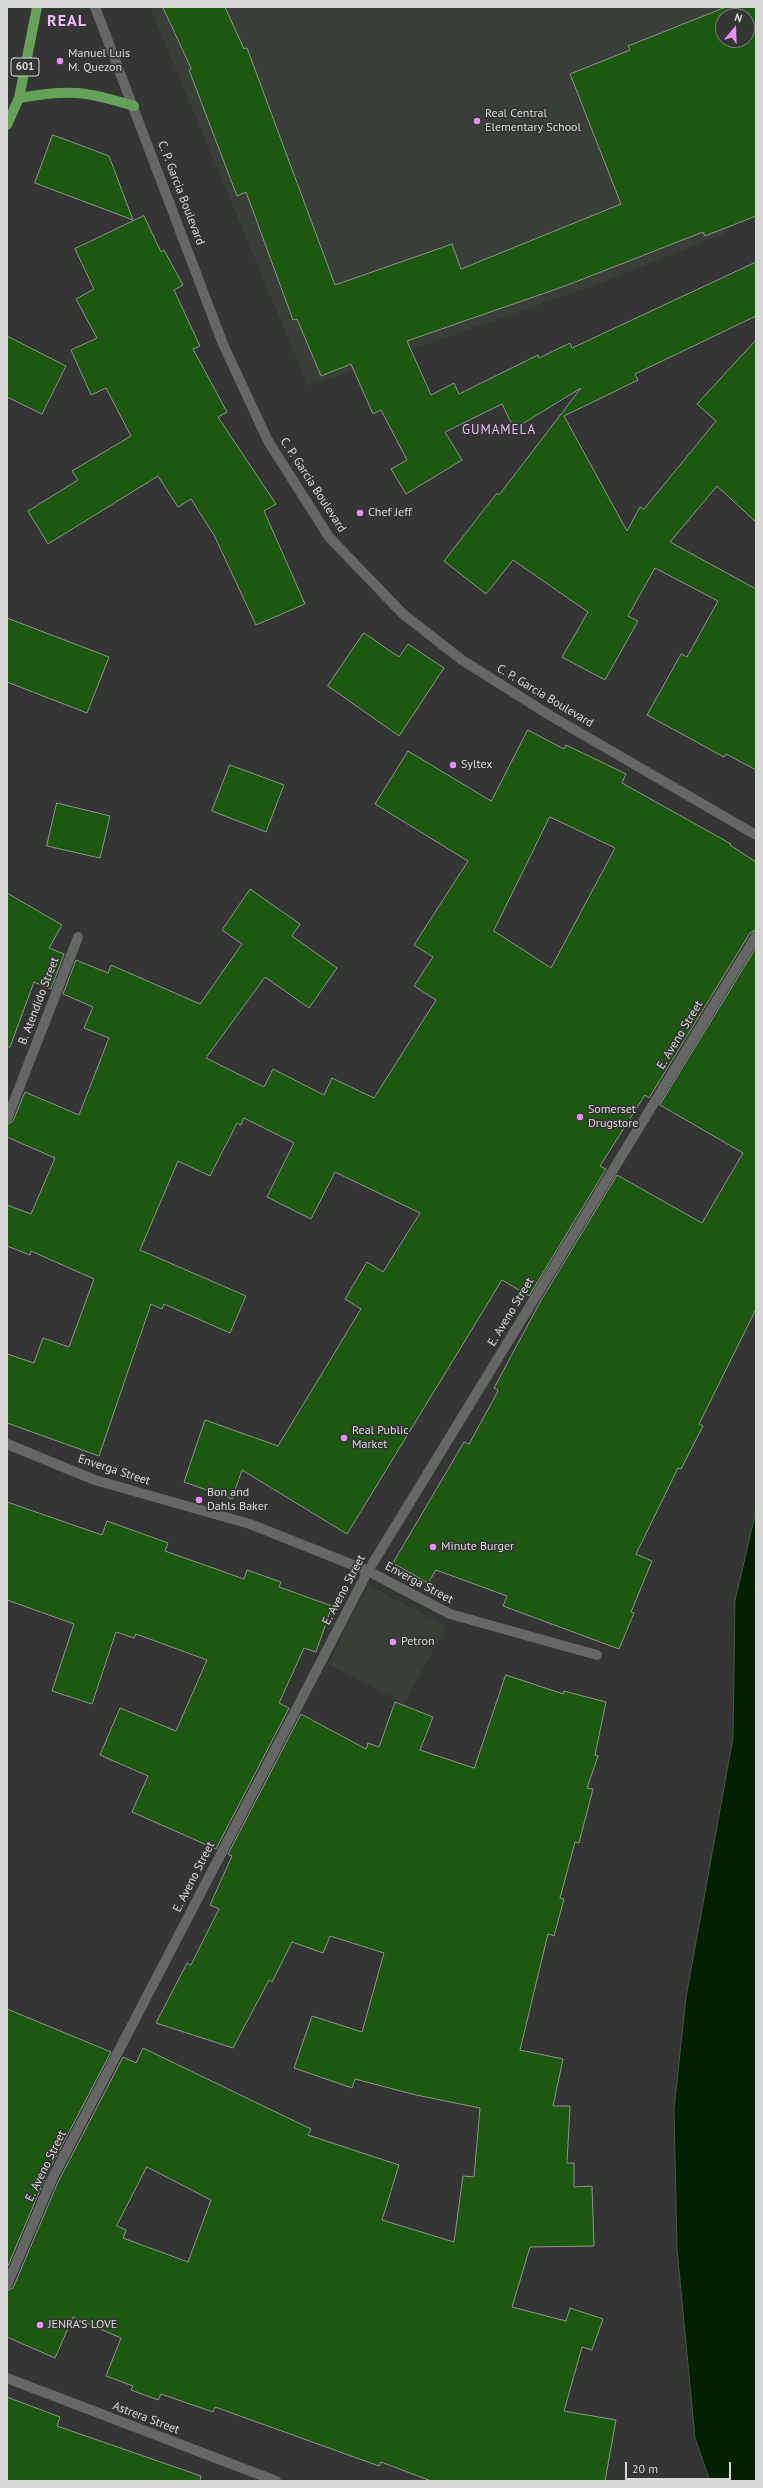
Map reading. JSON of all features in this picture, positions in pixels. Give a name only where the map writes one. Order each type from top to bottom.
[{"type":"main road","name":"601","points":[[7,126],[19,98],[37,7]]},
{"type":"main road","points":[[19,98],[72,91],[91,93],[134,106]]},
{"type":"street","name":"C. P. Garcia Boulevard","points":[[95,7],[134,106],[223,344],[268,441],[329,537],[402,614],[462,660],[552,716],[756,835]]},
{"type":"street","name":"E. Aveno Street","points":[[7,2285],[52,2178],[368,1571],[756,936]]},
{"type":"street","name":"B. Atendido Street","points":[[7,1119],[78,937]]},
{"type":"street","name":"Enverga Street","points":[[7,1444],[95,1480],[250,1524],[368,1571],[450,1614],[597,1655]]},
{"type":"street","name":"Astrera Street","points":[[7,2378],[276,2481]]},
{"type":"shaded area","name":"Real Central Elementary School","points":[[150,7],[756,7],[756,202],[721,235],[593,286],[308,386]]},
{"type":"shaded area","points":[[756,1511],[756,2481],[710,2481],[695,2438],[677,2249],[674,2109],[686,1997],[733,1738],[735,1601]]},
{"type":"shaded area","points":[[369,1585],[446,1626],[404,1704],[328,1664]]},
{"type":"building","points":[[163,7],[225,7],[244,49],[247,48],[335,285],[452,244],[461,269],[621,204],[570,74],[630,50],[628,46],[715,11],[715,48],[755,48],[755,8],[723,8],[756,7],[756,216],[705,236],[703,232],[565,286],[407,341],[431,395],[454,383],[459,394],[538,355],[539,358],[570,343],[572,348],[756,262],[756,316],[635,374],[638,380],[564,416],[627,531],[640,507],[644,509],[716,421],[697,404],[756,340],[756,522],[717,486],[670,542],[756,589],[756,770],[726,754],[724,757],[647,715],[681,654],[687,657],[718,601],[655,568],[628,616],[638,621],[605,680],[562,657],[588,612],[513,560],[486,594],[444,561],[497,493],[499,495],[581,388],[514,429],[502,404],[445,432],[462,460],[406,494],[391,469],[407,460],[381,410],[373,414],[351,364],[321,376],[297,319],[293,320],[246,192],[237,196],[189,70],[191,69]]},
{"type":"building","points":[[53,135],[109,156],[133,220],[35,183]]},
{"type":"building","points":[[144,216],[161,252],[164,250],[183,285],[174,290],[200,346],[193,349],[227,412],[218,417],[276,504],[264,511],[305,604],[256,625],[214,535],[191,499],[178,507],[158,476],[48,544],[28,511],[78,480],[72,471],[131,436],[106,388],[91,395],[71,350],[97,338],[76,299],[94,289],[75,249]]},
{"type":"building","points":[[7,336],[66,366],[42,414],[7,397]]},
{"type":"building","points":[[7,618],[109,657],[87,713],[7,682]]},
{"type":"building","points":[[364,633],[399,657],[408,644],[444,668],[399,736],[328,686]]},
{"type":"building","points":[[528,730],[564,749],[566,745],[626,774],[622,783],[731,844],[730,845],[756,862],[756,930],[750,933],[649,1098],[645,1095],[600,1166],[606,1169],[529,1296],[502,1280],[347,1534],[242,1470],[232,1499],[184,1482],[205,1420],[278,1446],[361,1309],[345,1299],[367,1262],[383,1272],[420,1213],[335,1172],[311,1219],[267,1197],[294,1143],[244,1118],[241,1125],[237,1123],[210,1176],[178,1161],[140,1250],[246,1296],[230,1333],[164,1304],[162,1309],[151,1304],[99,1456],[7,1423],[7,1354],[34,1363],[43,1338],[69,1347],[94,1279],[31,1251],[30,1255],[7,1246],[7,1205],[31,1214],[55,1158],[7,1137],[7,1125],[13,1121],[25,1092],[79,1115],[109,1038],[84,1028],[93,1007],[63,994],[76,960],[108,973],[111,965],[200,1004],[242,944],[222,930],[250,889],[300,924],[292,936],[337,968],[309,1008],[265,977],[206,1058],[264,1087],[273,1069],[324,1095],[332,1078],[374,1098],[436,1000],[414,986],[433,957],[414,945],[468,861],[375,804],[408,751],[491,801]],"holes":[[[550,817],[615,848],[551,968],[494,931]]]},
{"type":"building","points":[[230,765],[284,785],[266,832],[212,811]]},
{"type":"building","points":[[57,803],[110,816],[100,858],[47,846]]},
{"type":"building","points":[[7,893],[62,925],[49,948],[64,954],[51,989],[34,982],[10,1047],[7,1047]]},
{"type":"building","points":[[756,948],[756,1309],[699,1424],[703,1426],[681,1469],[678,1468],[636,1554],[652,1561],[631,1612],[634,1613],[619,1649],[503,1606],[507,1596],[436,1570],[428,1583],[393,1563],[464,1442],[469,1444],[497,1393],[498,1390],[494,1388],[540,1302],[617,1175],[702,1223],[743,1153],[660,1105]]},
{"type":"building","points":[[7,1502],[102,1535],[107,1521],[168,1543],[165,1551],[244,1579],[247,1570],[281,1582],[279,1587],[332,1606],[316,1652],[304,1648],[279,1703],[289,1708],[216,1849],[132,1812],[148,1776],[100,1755],[120,1708],[176,1731],[207,1660],[136,1634],[134,1638],[116,1632],[92,1704],[52,1691],[74,1624],[7,1600]]},
{"type":"building","points":[[506,1675],[563,1694],[564,1691],[606,1702],[595,1755],[598,1756],[587,1788],[593,1789],[579,1843],[575,1842],[560,1898],[564,1899],[554,1936],[548,1934],[520,2050],[563,2059],[553,2106],[570,2106],[567,2163],[574,2163],[574,2187],[592,2186],[594,2246],[530,2247],[512,2307],[566,2321],[570,2308],[603,2319],[592,2350],[582,2347],[564,2411],[616,2420],[605,2481],[431,2481],[381,2462],[379,2466],[215,2407],[213,2412],[161,2394],[158,2400],[131,2390],[133,2386],[106,2376],[121,2338],[73,2317],[55,2358],[7,2337],[7,2291],[13,2288],[58,2182],[123,2057],[136,2063],[143,2048],[311,2129],[308,2135],[399,2165],[382,2220],[454,2242],[463,2176],[474,2177],[480,2108],[416,2095],[355,2079],[352,2088],[294,2068],[312,2016],[362,2032],[384,1953],[330,1936],[323,1953],[292,1942],[272,1982],[269,1980],[233,2048],[156,2023],[187,1963],[191,1965],[219,1909],[210,1905],[232,1856],[228,1854],[301,1714],[366,1749],[368,1743],[379,1747],[395,1702],[433,1717],[420,1750],[474,1768]],"holes":[[[147,2167],[211,2200],[188,2262],[123,2238],[126,2230],[117,2226]]]},
{"type":"building","points":[[7,2009],[111,2052],[46,2176],[7,2268]]},
{"type":"building","points":[[7,2397],[60,2417],[57,2426],[201,2476],[200,2481],[7,2481]]},
{"type":"place","name":"Manuel Luis M. Quezon","points":[[60,61]]},
{"type":"place","name":"Real Central Elementary School","points":[[477,121]]},
{"type":"place","name":"Chef Jeff","points":[[360,513]]},
{"type":"place","name":"Syltex","points":[[453,765]]},
{"type":"place","name":"Somerset Drugstore","points":[[580,1117]]},
{"type":"place","name":"Real Public Market","points":[[344,1438]]},
{"type":"place","name":"Bon and Dahls Baker","points":[[199,1500]]},
{"type":"place","name":"Minute Burger","points":[[433,1547]]},
{"type":"place","name":"Petron","points":[[393,1642]]},
{"type":"place","name":"JENRA’S LOVE","points":[[40,2325]]},
{"type":"district","name":"REAL","points":[[67,21]]},
{"type":"district","name":"GUMAMELA","points":[[499,430]]}]
